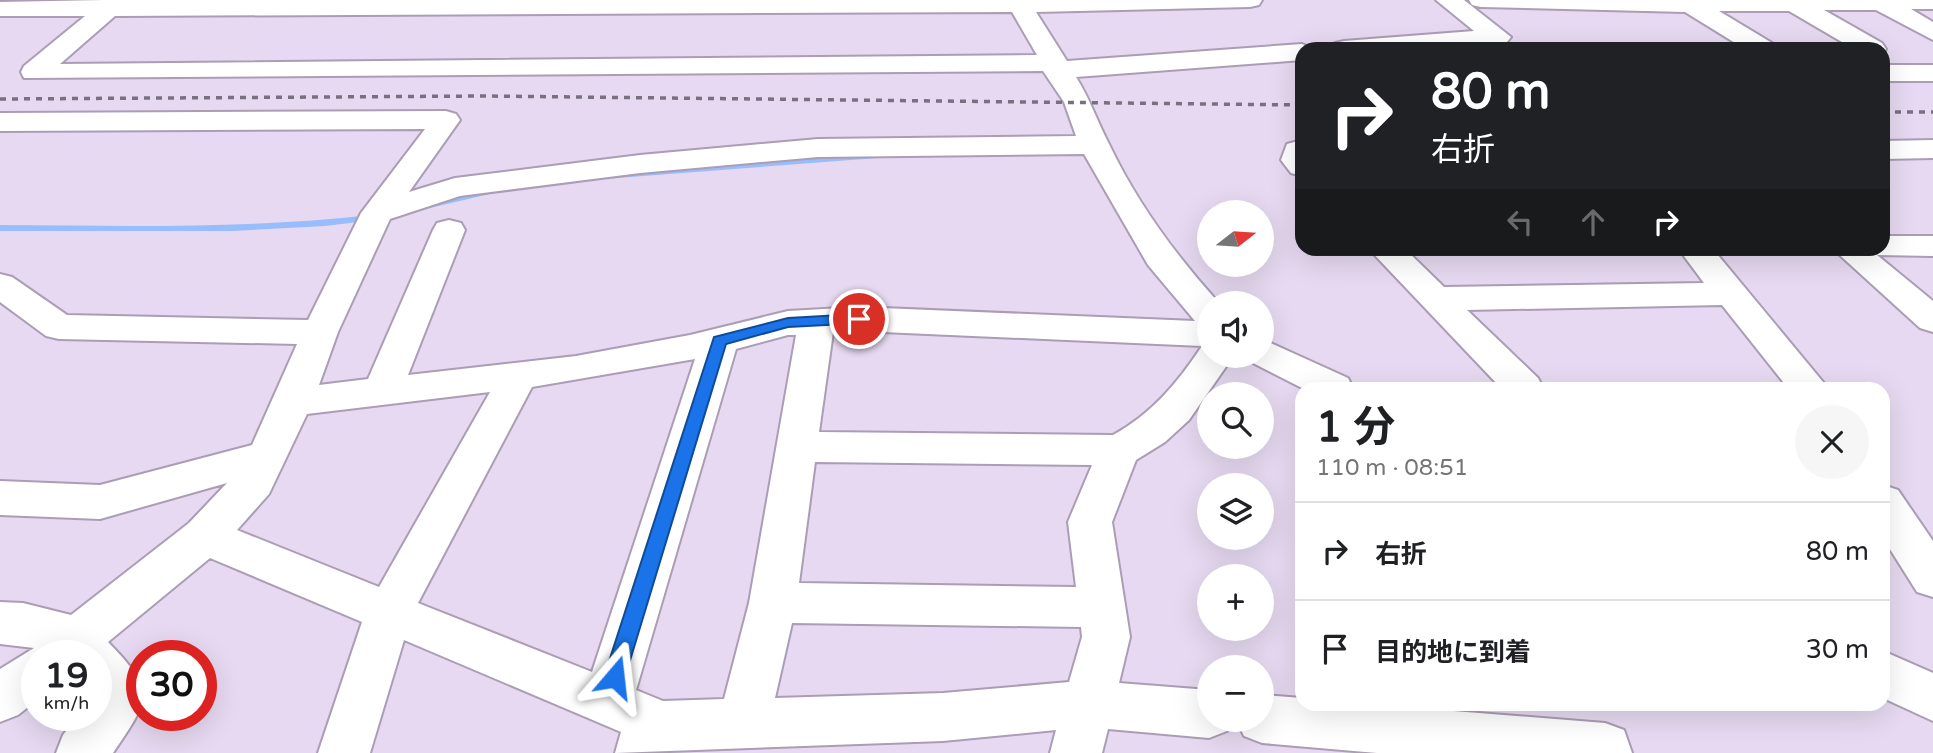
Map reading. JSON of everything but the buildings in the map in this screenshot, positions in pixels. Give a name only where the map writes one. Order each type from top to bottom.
[{"type":"street","points":[[0,9],[112,5],[288,5],[519,19],[1018,2],[1250,0]]},
{"type":"street","points":[[1448,0],[1498,37],[1448,42]]},
{"type":"street","points":[[1482,0],[1607,5],[1743,1],[1933,2]]},
{"type":"street","points":[[1018,2],[1054,67],[1078,103],[1094,145],[1165,265],[1197,301]]},
{"type":"street","points":[[1880,2],[1933,32]]},
{"type":"street","points":[[1793,3],[1861,42]]},
{"type":"street","points":[[1690,4],[1752,42]]},
{"type":"street","points":[[112,5],[34,72],[1054,67],[1295,52]]},
{"type":"street","points":[[484,69],[519,19]]},
{"type":"street","points":[[1890,58],[1924,73]]},
{"type":"street","points":[[1890,73],[1924,73]]},
{"type":"street","points":[[0,122],[446,120],[377,213],[320,332],[293,402],[254,482],[205,537],[94,640]]},
{"type":"street","points":[[377,213],[455,187],[640,164],[818,148],[1094,145]]},
{"type":"street","points":[[1890,150],[1933,149]]},
{"type":"street","points":[[383,390],[449,230]]},
{"type":"street","points":[[1890,246],[1933,246]]},
{"type":"street","points":[[1392,256],[1518,382]]},
{"type":"street","points":[[1701,256],[1804,382]]},
{"type":"street","points":[[1858,256],[1933,320]]},
{"type":"street","points":[[0,285],[59,327],[320,332]]},
{"type":"street","points":[[1435,299],[1732,294]]},
{"type":"street","points":[[293,402],[576,369],[720,340],[788,323],[859,319],[1197,333]]},
{"type":"street","points":[[743,724],[774,603],[816,322]]},
{"type":"street","points":[[632,725],[720,340]]},
{"type":"street","points":[[1274,358],[1322,382]]},
{"type":"street","points":[[797,447],[1119,450],[1147,437],[1182,405],[1206,368]]},
{"type":"street","points":[[344,753],[388,614],[519,375]]},
{"type":"street","points":[[1076,753],[1106,637],[1090,522],[1119,450]]},
{"type":"street","points":[[0,498],[100,502],[267,456]]},
{"type":"street","points":[[1890,513],[1933,578]]},
{"type":"street","points":[[205,537],[388,614],[632,725],[943,717],[1087,704],[1197,713]]},
{"type":"street","points":[[774,603],[1103,607]]},
{"type":"street","points":[[0,623],[23,624],[54,640]]},
{"type":"street","points":[[1890,676],[1933,698]]},
{"type":"street","points":[[0,699],[21,683]]},
{"type":"street","points":[[112,687],[122,697],[112,711]]},
{"type":"street","points":[[1274,720],[1605,748],[1606,753]]},
{"type":"street","points":[[82,753],[98,731]]},
{"type":"waterway","points":[[604,176],[874,156]]},
{"type":"waterway","points":[[421,207],[491,191]]},
{"type":"waterway","points":[[0,228],[232,228],[371,218]]},
{"type":"railway","points":[[0,99],[485,96],[1295,105]]},
{"type":"railway","points":[[1890,112],[1933,112]]},
{"type":"route","points":[[615,677],[720,340],[788,323],[859,319]]}]
